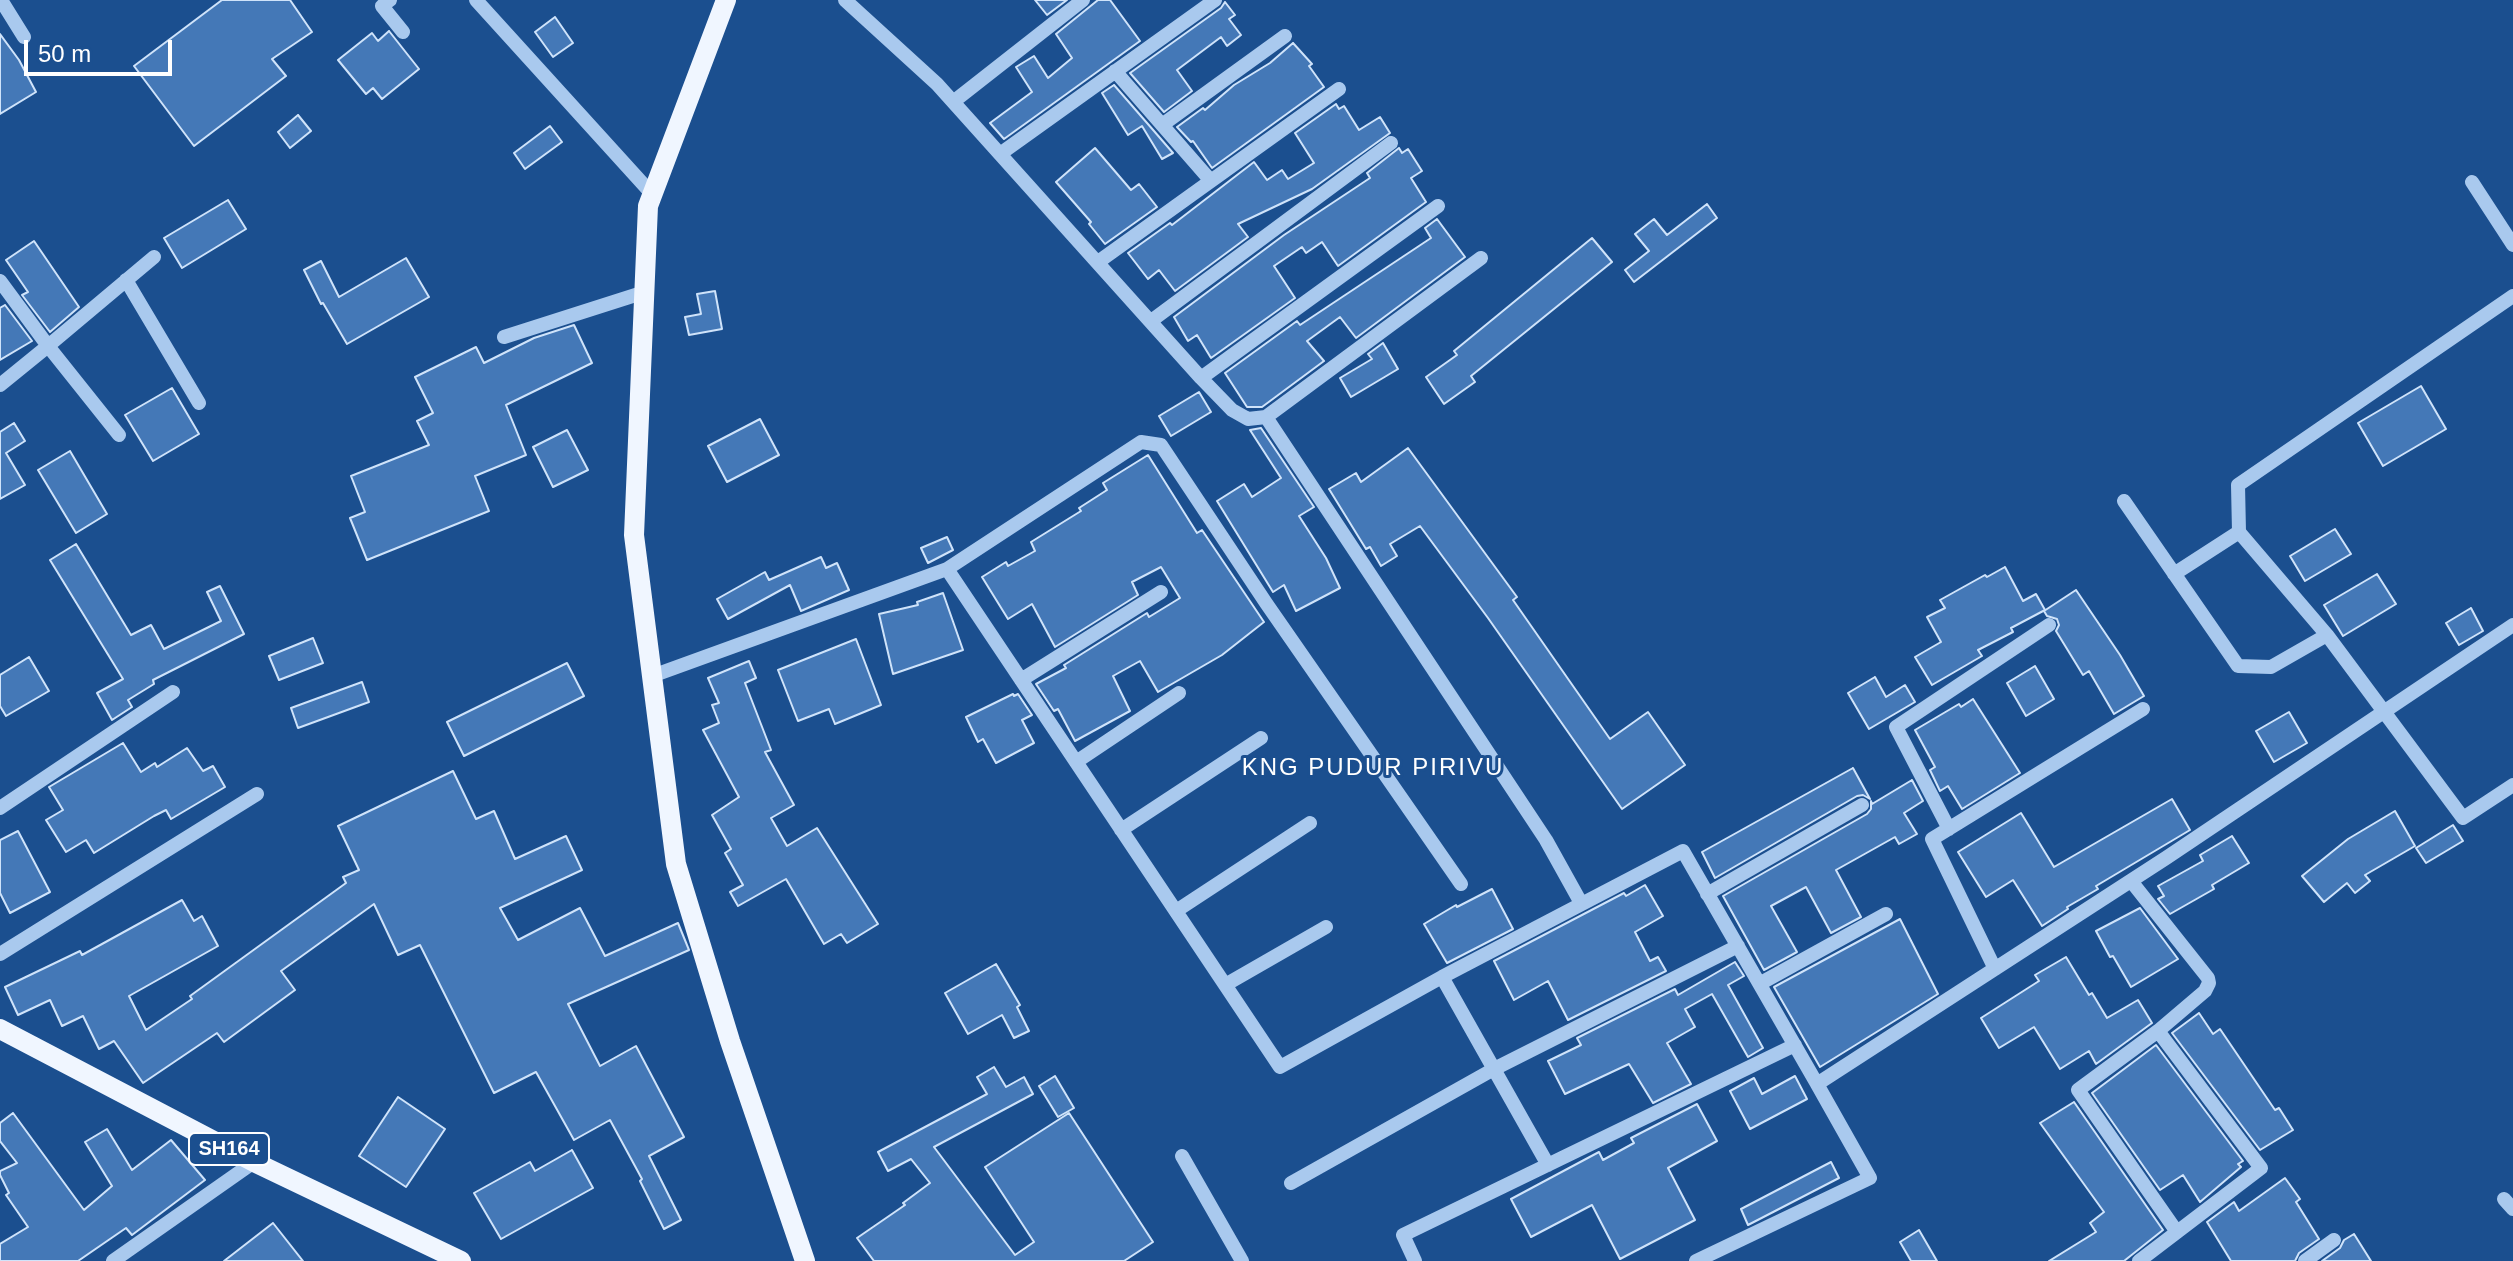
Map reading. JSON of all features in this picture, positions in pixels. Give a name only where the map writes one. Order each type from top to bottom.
[{"type":"main road","points":[[726,0],[648,206],[634,535],[676,864],[730,1041],[805,1261]]},
{"type":"main road","name":"SH164","points":[[0,1029],[254,1162],[461,1261]]},
{"type":"street","points":[[1,0],[24,37]]},
{"type":"street","points":[[390,0],[382,6],[403,32]]},
{"type":"street","points":[[476,0],[653,195]]},
{"type":"street","points":[[845,0],[953,102],[1201,378],[1232,410],[1248,419],[1266,417],[1481,258]]},
{"type":"street","points":[[953,102],[1083,0]]},
{"type":"street","points":[[1000,154],[1215,0]]},
{"type":"street","points":[[1162,125],[1285,36]]},
{"type":"street","points":[[1115,71],[1211,181]]},
{"type":"street","points":[[1098,262],[1339,89]]},
{"type":"street","points":[[1151,321],[1391,143]]},
{"type":"street","points":[[2472,182],[2513,245]]},
{"type":"street","points":[[1201,378],[1438,206]]},
{"type":"street","points":[[0,385],[154,257]]},
{"type":"street","points":[[126,280],[199,403]]},
{"type":"street","points":[[0,281],[119,435]]},
{"type":"street","points":[[504,337],[645,292]]},
{"type":"street","points":[[2513,296],[2238,485],[2239,532],[2327,635],[2463,818],[2513,785]]},
{"type":"street","points":[[1266,417],[1546,840],[1581,903]]},
{"type":"street","points":[[652,676],[947,569],[1141,442],[1161,445],[1266,603],[1461,884]]},
{"type":"street","points":[[2124,501],[2238,666],[2271,667],[2327,635]]},
{"type":"street","points":[[2174,574],[2239,532]]},
{"type":"street","points":[[947,569],[1280,1067],[1442,977],[1683,851],[1870,1178],[1696,1261]]},
{"type":"street","points":[[1021,680],[1161,592]]},
{"type":"street","points":[[1949,829],[1896,727],[2049,625]]},
{"type":"street","points":[[1817,1084],[2131,881],[2513,625]]},
{"type":"street","points":[[0,808],[173,692]]},
{"type":"street","points":[[1076,762],[1179,693]]},
{"type":"street","points":[[1995,969],[1932,839],[2143,709]]},
{"type":"street","points":[[1121,830],[1261,738]]},
{"type":"street","points":[[0,954],[257,794]]},
{"type":"street","points":[[1707,894],[1862,805]]},
{"type":"street","points":[[1176,911],[1310,823]]},
{"type":"street","points":[[2131,881],[2209,983],[2205,991],[2158,1031],[2078,1090],[2177,1232]]},
{"type":"street","points":[[1761,983],[1886,914]]},
{"type":"street","points":[[1225,985],[1326,927]]},
{"type":"street","points":[[1291,1183],[1494,1069],[1738,946]]},
{"type":"street","points":[[1442,977],[1548,1165]]},
{"type":"street","points":[[2139,1261],[2261,1168],[2158,1031]]},
{"type":"street","points":[[1415,1261],[1403,1235],[1795,1045]]},
{"type":"street","points":[[1182,1156],[1242,1261]]},
{"type":"street","points":[[113,1261],[254,1162]]},
{"type":"street","points":[[2305,1261],[2334,1240]]},
{"type":"building","points":[[222,0],[290,0],[312,32],[272,59],[286,76],[194,146],[134,66]]},
{"type":"building","points":[[1035,0],[1067,0],[1047,15]]},
{"type":"building","points":[[1098,0],[1110,0],[1140,41],[1004,139],[990,123],[1032,92],[1016,67],[1034,56],[1048,78],[1072,58],[1056,34]]},
{"type":"building","points":[[1225,2],[1235,15],[1229,19],[1241,35],[1227,46],[1221,37],[1177,70],[1192,91],[1164,112],[1130,73],[1221,8]]},
{"type":"building","points":[[555,17],[573,43],[553,57],[535,32]]},
{"type":"building","points":[[389,31],[419,69],[382,99],[373,88],[366,94],[338,60],[372,33],[378,41]]},
{"type":"building","points":[[0,34],[19,60],[36,92],[0,114]]},
{"type":"building","points":[[1293,43],[1312,64],[1309,66],[1324,87],[1212,168],[1193,141],[1177,127],[1270,63]]},
{"type":"building","points":[[1114,85],[1173,153],[1162,159],[1142,126],[1128,135],[1102,93]]},
{"type":"building","points":[[1336,104],[1339,109],[1344,106],[1359,130],[1380,117],[1390,133],[1312,189],[1238,224],[1248,237],[1175,291],[1159,270],[1148,279],[1128,253],[1170,223],[1172,225],[1254,162],[1267,180],[1282,170],[1288,179],[1314,163],[1295,133]]},
{"type":"building","points":[[298,115],[311,131],[290,148],[278,132]]},
{"type":"building","points":[[550,126],[562,142],[525,169],[514,153]]},
{"type":"building","points":[[1095,148],[1131,190],[1139,184],[1157,207],[1105,244],[1089,224],[1091,222],[1056,182]]},
{"type":"building","points":[[1399,148],[1402,153],[1408,149],[1422,171],[1411,178],[1426,202],[1338,266],[1322,242],[1306,253],[1302,247],[1274,266],[1295,298],[1211,358],[1197,335],[1188,341],[1174,317],[1284,235],[1370,178],[1367,173]]},
{"type":"building","points":[[228,200],[246,229],[182,268],[164,238]]},
{"type":"building","points":[[1707,204],[1717,218],[1634,282],[1625,270],[1649,251],[1635,234],[1654,219],[1667,235]]},
{"type":"building","points":[[1437,219],[1465,257],[1356,338],[1340,317],[1307,341],[1324,361],[1262,407],[1247,407],[1225,373],[1297,321],[1300,325],[1431,238],[1425,228]]},
{"type":"building","points":[[1592,238],[1612,262],[1471,376],[1475,382],[1444,404],[1426,377],[1457,355],[1454,351]]},
{"type":"building","points":[[34,241],[79,307],[50,332],[22,295],[28,292],[6,260]]},
{"type":"building","points":[[406,258],[429,297],[347,344],[304,270],[321,261],[339,297]]},
{"type":"building","points":[[715,291],[722,329],[689,335],[685,317],[701,314],[697,294]]},
{"type":"building","points":[[5,305],[32,341],[0,360],[0,308]]},
{"type":"building","points":[[574,325],[592,363],[506,405],[526,455],[475,476],[489,511],[367,560],[350,518],[365,512],[351,476],[429,445],[417,421],[433,413],[415,377],[476,347],[484,363],[534,338]]},
{"type":"building","points":[[1383,343],[1398,369],[1351,397],[1340,378],[1372,359],[1368,354]]},
{"type":"building","points":[[2421,386],[2446,429],[2383,466],[2358,423]]},
{"type":"building","points":[[172,388],[199,434],[153,461],[125,415]]},
{"type":"building","points":[[1199,392],[1211,412],[1171,436],[1159,416]]},
{"type":"building","points":[[760,419],[779,455],[727,482],[708,446]]},
{"type":"building","points":[[14,423],[25,441],[6,453],[25,485],[0,499],[0,432]]},
{"type":"building","points":[[1261,428],[1314,507],[1299,516],[1326,558],[1340,588],[1296,611],[1284,585],[1273,592],[1217,501],[1244,484],[1252,497],[1281,478],[1250,430]]},
{"type":"building","points":[[567,430],[588,470],[553,487],[533,447]]},
{"type":"building","points":[[1408,448],[1517,597],[1513,600],[1610,739],[1648,712],[1685,765],[1622,809],[1420,526],[1390,544],[1397,556],[1381,566],[1370,547],[1366,549],[1329,489],[1356,473],[1361,482]]},
{"type":"building","points":[[70,451],[107,514],[76,533],[38,470]]},
{"type":"building","points":[[1148,455],[1197,533],[1202,530],[1264,622],[1222,655],[1158,692],[1140,661],[1113,676],[1130,711],[1075,741],[1058,709],[1054,711],[1036,684],[1066,668],[1064,665],[1147,613],[1149,617],[1180,598],[1161,567],[1132,582],[1138,595],[1055,647],[1032,604],[1008,619],[982,577],[1006,562],[1008,566],[1035,551],[1031,542],[1081,511],[1079,508],[1107,490],[1103,483]]},
{"type":"building","points":[[2335,529],[2351,554],[2305,581],[2290,556]]},
{"type":"building","points":[[947,537],[953,550],[928,563],[921,548]]},
{"type":"building","points":[[76,544],[131,635],[151,625],[164,649],[221,621],[207,592],[220,586],[244,634],[153,680],[154,684],[128,700],[132,707],[112,720],[97,693],[123,679],[50,560]]},
{"type":"building","points":[[821,557],[826,568],[837,563],[849,590],[801,611],[790,585],[728,619],[717,599],[765,572],[769,580]]},
{"type":"building","points":[[2005,567],[2023,601],[2036,594],[2045,610],[2011,628],[2013,632],[1978,650],[1982,656],[1932,685],[1915,657],[1941,642],[1927,617],[1945,608],[1940,600]]},
{"type":"building","points":[[2377,574],[2396,604],[2343,636],[2324,605]]},
{"type":"building","points":[[2076,590],[2144,696],[2114,714],[2089,671],[2083,675],[2056,631],[2059,625],[2057,619],[2047,616],[2044,611]]},
{"type":"building","points":[[943,593],[963,650],[893,674],[879,614],[918,605],[917,602]]},
{"type":"building","points":[[2471,608],[2483,631],[2459,645],[2446,623]]},
{"type":"building","points":[[313,638],[323,663],[279,680],[269,656]]},
{"type":"building","points":[[856,639],[881,705],[835,724],[829,709],[798,721],[778,670]]},
{"type":"building","points":[[29,657],[49,691],[6,716],[0,706],[0,675]]},
{"type":"building","points":[[749,661],[756,678],[745,683],[771,750],[765,752],[794,805],[771,818],[787,846],[817,828],[878,924],[847,943],[841,934],[824,944],[786,879],[738,906],[730,892],[743,885],[725,853],[731,849],[712,815],[739,797],[703,730],[719,723],[712,705],[719,703],[708,678]]},
{"type":"building","points":[[567,663],[584,696],[464,756],[447,722]]},
{"type":"building","points":[[2035,666],[2054,699],[2026,716],[2007,683]]},
{"type":"building","points":[[1875,677],[1886,697],[1905,685],[1915,702],[1869,729],[1848,693]]},
{"type":"building","points":[[362,682],[369,702],[298,728],[291,708]]},
{"type":"building","points":[[1018,694],[1032,715],[1022,720],[1034,743],[996,763],[983,739],[978,742],[966,717]]},
{"type":"building","points":[[1973,699],[2020,773],[1962,809],[1948,786],[1940,791],[1930,770],[1935,767],[1915,730]]},
{"type":"building","points":[[2289,712],[2307,743],[2274,762],[2256,731]]},
{"type":"building","points":[[123,743],[141,772],[155,763],[157,767],[187,748],[203,771],[213,766],[225,787],[171,819],[166,810],[154,816],[94,853],[86,840],[66,852],[46,820],[63,810],[49,787]]},
{"type":"building","points":[[1853,768],[1870,799],[1857,796],[1715,878],[1702,852]]},
{"type":"building","points":[[453,771],[476,819],[494,811],[515,859],[566,836],[582,870],[500,908],[518,940],[580,908],[605,956],[678,923],[689,950],[568,1004],[600,1066],[636,1046],[684,1137],[649,1156],[681,1220],[664,1229],[640,1181],[642,1179],[610,1120],[574,1140],[536,1072],[494,1093],[420,945],[398,955],[374,904],[281,971],[295,990],[224,1042],[217,1033],[143,1083],[114,1041],[99,1049],[83,1016],[62,1026],[50,1000],[18,1015],[5,987],[80,951],[82,955],[182,900],[194,921],[202,916],[218,946],[129,996],[146,1030],[346,883],[343,877],[359,870],[338,826]]},
{"type":"building","points":[[1912,780],[1923,801],[1904,813],[1917,834],[1899,844],[1895,837],[1836,870],[1861,917],[1831,933],[1806,887],[1771,906],[1797,952],[1764,970],[1723,896],[1867,814],[1871,801],[1872,804]]},
{"type":"building","points":[[2172,799],[2190,830],[2096,886],[2098,889],[2042,926],[2013,880],[1986,897],[1958,852],[2021,813],[2054,867]]},
{"type":"building","points":[[2395,811],[2415,846],[2365,875],[2370,881],[2355,893],[2347,883],[2324,902],[2302,876],[2348,839]]},
{"type":"building","points":[[2453,825],[2463,841],[2426,863],[2416,848]]},
{"type":"building","points":[[18,831],[50,892],[10,913],[0,893],[0,840]]},
{"type":"building","points":[[2232,836],[2249,863],[2212,885],[2214,889],[2170,914],[2158,899],[2164,896],[2158,886],[2203,861],[2200,855]]},
{"type":"building","points":[[1645,885],[1663,916],[1635,932],[1650,961],[1658,957],[1666,971],[1568,1020],[1548,981],[1514,1000],[1494,961]]},
{"type":"building","points":[[1492,889],[1513,929],[1447,963],[1424,924]]},
{"type":"building","points":[[2140,908],[2178,959],[2131,987],[2096,931]]},
{"type":"building","points":[[1900,919],[1938,994],[1820,1067],[1774,987]]},
{"type":"building","points":[[2066,957],[2107,1018],[2138,1000],[2152,1023],[2096,1064],[2089,1051],[2060,1069],[2034,1027],[1999,1048],[1981,1018],[2039,981],[2035,975]]},
{"type":"building","points":[[1735,962],[1744,976],[1728,985],[1763,1048],[1748,1057],[1712,994],[1685,1009],[1695,1027],[1667,1043],[1691,1084],[1653,1103],[1629,1064],[1565,1094],[1548,1061],[1581,1045],[1577,1038],[1675,989],[1678,995]]},
{"type":"building","points":[[996,964],[1020,1005],[1017,1007],[1029,1031],[1014,1038],[1002,1015],[968,1034],[945,993]]},
{"type":"building","points":[[2199,1013],[2213,1034],[2220,1029],[2275,1110],[2279,1108],[2293,1130],[2260,1150],[2172,1033]]},
{"type":"building","points":[[2156,1045],[2243,1161],[2238,1164],[2241,1167],[2200,1202],[2183,1175],[2160,1190],[2092,1093]]},
{"type":"building","points":[[994,1067],[1006,1087],[1024,1077],[1033,1094],[934,1147],[1015,1255],[1034,1242],[985,1167],[1069,1113],[1153,1242],[1124,1261],[874,1261],[857,1238],[905,1205],[903,1203],[930,1183],[911,1159],[888,1171],[878,1152],[987,1094],[977,1077]]},
{"type":"building","points":[[1055,1076],[1074,1108],[1058,1117],[1039,1086]]},
{"type":"building","points":[[1795,1076],[1807,1099],[1750,1129],[1730,1091],[1754,1078],[1762,1094]]},
{"type":"building","points":[[398,1097],[445,1129],[406,1187],[359,1156]]},
{"type":"building","points":[[2074,1102],[2163,1230],[2124,1261],[2049,1261],[2096,1232],[2090,1223],[2104,1212],[2040,1123]]},
{"type":"building","points":[[1697,1104],[1717,1141],[1668,1168],[1695,1220],[1620,1259],[1592,1205],[1531,1237],[1511,1199],[1599,1152],[1603,1160],[1634,1143],[1631,1138]]},
{"type":"building","points":[[13,1113],[84,1210],[112,1186],[85,1142],[107,1129],[132,1170],[171,1140],[205,1180],[132,1235],[126,1228],[78,1261],[0,1261],[0,1244],[28,1227],[6,1195],[9,1193],[0,1175],[0,1171],[17,1163],[0,1141],[0,1123]]},
{"type":"building","points":[[572,1150],[593,1188],[501,1239],[474,1193],[530,1162],[535,1171]]},
{"type":"building","points":[[1831,1162],[1839,1178],[1748,1225],[1741,1209]]},
{"type":"building","points":[[2285,1178],[2300,1199],[2296,1202],[2319,1239],[2299,1253],[2295,1261],[2231,1261],[2207,1222],[2234,1202],[2239,1211]]},
{"type":"building","points":[[273,1223],[303,1261],[224,1261]]},
{"type":"building","points":[[1919,1230],[1937,1261],[1911,1261],[1900,1242]]},
{"type":"building","points":[[2354,1234],[2371,1261],[2322,1261],[2340,1248],[2344,1240]]},
{"type":"district","name":"KNG PUDUR PIRIVU","points":[[1373,768]]}]
